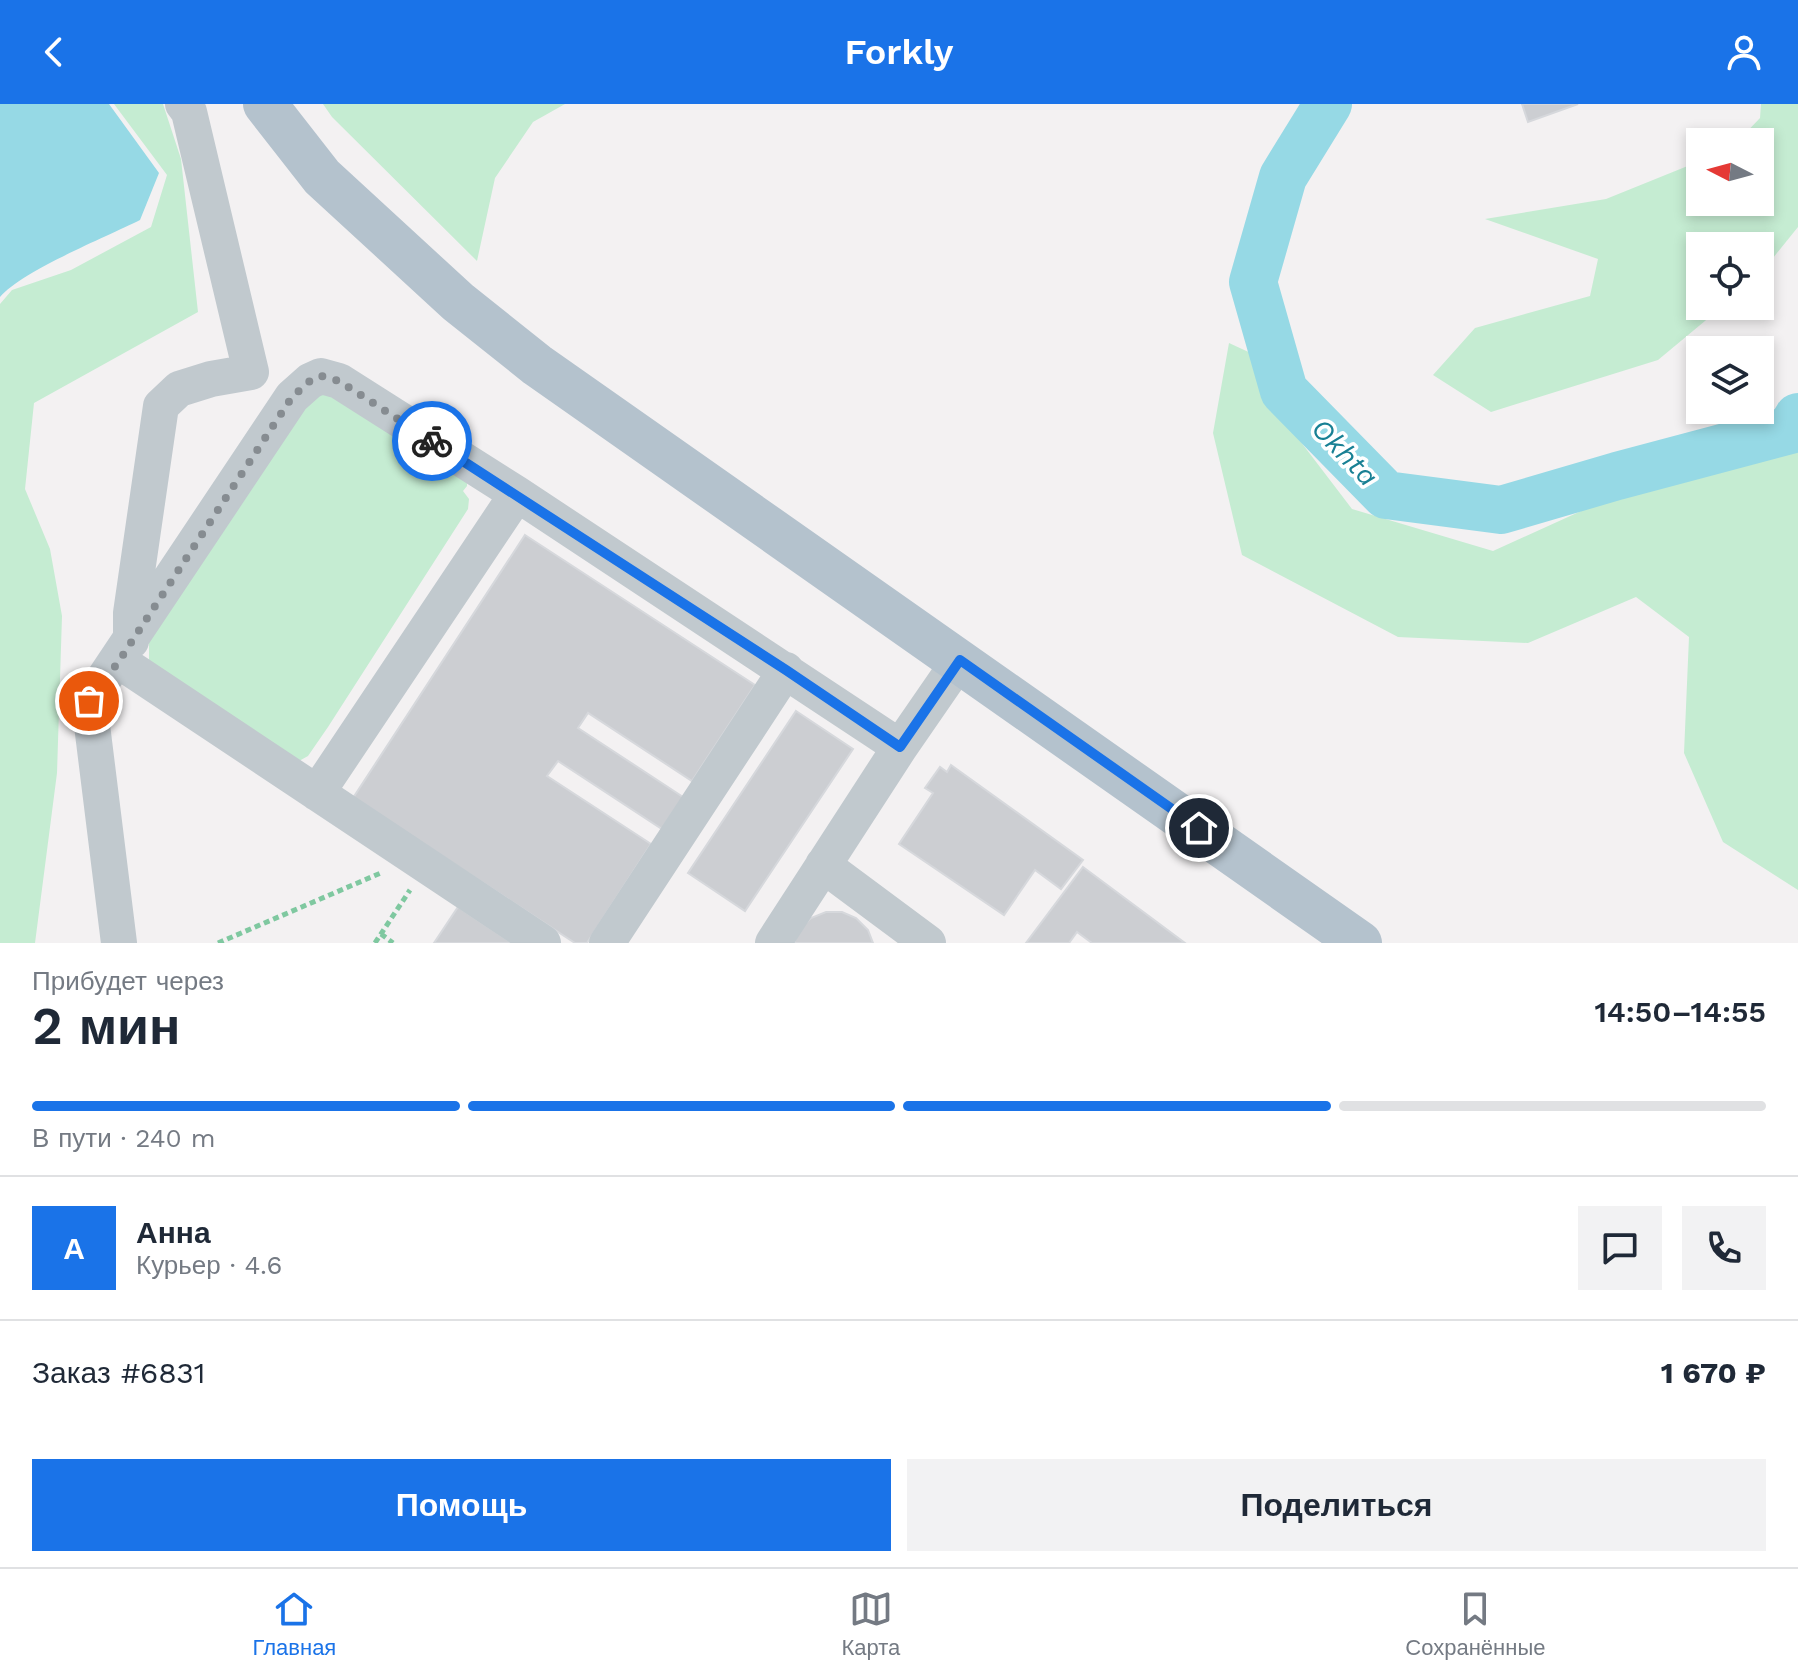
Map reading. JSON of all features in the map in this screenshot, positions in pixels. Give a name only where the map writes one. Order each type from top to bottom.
[{"type":"main road","points":[[265,104],[322,177],[458,302],[537,365],[1360,943]]},
{"type":"lane","points":[[183,104],[189,112],[251,372]]},
{"type":"lane","points":[[125,652],[161,406],[179,389],[251,372],[310,381]]},
{"type":"lane","points":[[121,943],[89,701],[125,652],[292,397],[310,381],[321,376],[339,381],[517,494],[900,747]]},
{"type":"lane","points":[[317,793],[517,494]]},
{"type":"lane","points":[[125,652],[317,793],[543,943]]},
{"type":"lane","points":[[773,943],[960,660]]},
{"type":"lane","points":[[607,943],[786,670]]},
{"type":"lane","points":[[823,865],[928,943]]},
{"type":"path","points":[[375,943],[420,862]]},
{"type":"path","points":[[218,943],[420,862]]},
{"type":"path","points":[[381,934],[393,943]]},
{"type":"green space","points":[[114,104],[163,104],[181,159],[198,312],[34,403],[25,489],[50,549],[62,616],[57,773],[35,943],[0,943],[0,304],[12,290],[71,270],[151,227],[167,175]]},
{"type":"green space","points":[[323,104],[565,104],[533,122],[495,178],[477,261],[332,117]]},
{"type":"green space","points":[[1761,104],[1798,104],[1798,227],[1774,257],[1774,232],[1686,232],[1686,320],[1706,320],[1658,360],[1491,412],[1433,375],[1475,328],[1590,296],[1598,259],[1485,219],[1606,199],[1686,167],[1686,216],[1774,216],[1774,128],[1750,128],[1760,118]]},
{"type":"green space","points":[[1229,343],[1255,355],[1268,399],[1352,509],[1493,551],[1623,492],[1793,450],[1798,443],[1798,890],[1723,842],[1684,753],[1689,637],[1636,597],[1528,643],[1398,637],[1242,555],[1213,433]]},
{"type":"green space","points":[[327,389],[467,476],[467,486],[463,491],[469,499],[468,509],[328,727],[308,756],[299,761],[149,663],[149,635],[304,399]]},
{"type":"water","points":[[0,104],[109,104],[159,173],[140,220],[26,276],[0,297]]},
{"type":"building","points":[[1522,104],[1578,104],[1528,122]]},
{"type":"building","points":[[525,535],[755,685],[692,781],[588,713],[578,728],[683,797],[662,829],[558,761],[547,776],[651,844],[587,943],[575,943],[353,798]]},
{"type":"building","points":[[796,711],[853,749],[745,911],[688,873]]},
{"type":"building","points":[[951,765],[1083,860],[1061,889],[1035,870],[1004,915],[899,844],[933,793],[925,788],[940,767],[947,772]]},
{"type":"building","points":[[1083,867],[1185,943],[1092,943],[1077,932],[1069,943],[1026,943]]},
{"type":"building","points":[[458,907],[512,943],[434,943]]},
{"type":"building","points":[[826,912],[842,912],[856,918],[868,930],[873,943],[794,943],[799,929],[811,918]]},
{"type":"waterway","name":"Okhta","points":[[1328,104],[1283,177],[1253,282],[1284,391],[1386,495],[1501,510],[1790,430],[1798,417]]},
{"type":"way so far","points":[[89,701],[119,661],[292,397],[310,381],[321,376],[339,381],[432,441]]},
{"type":"route","points":[[432,441],[900,747],[960,660],[1199,828]]}]
